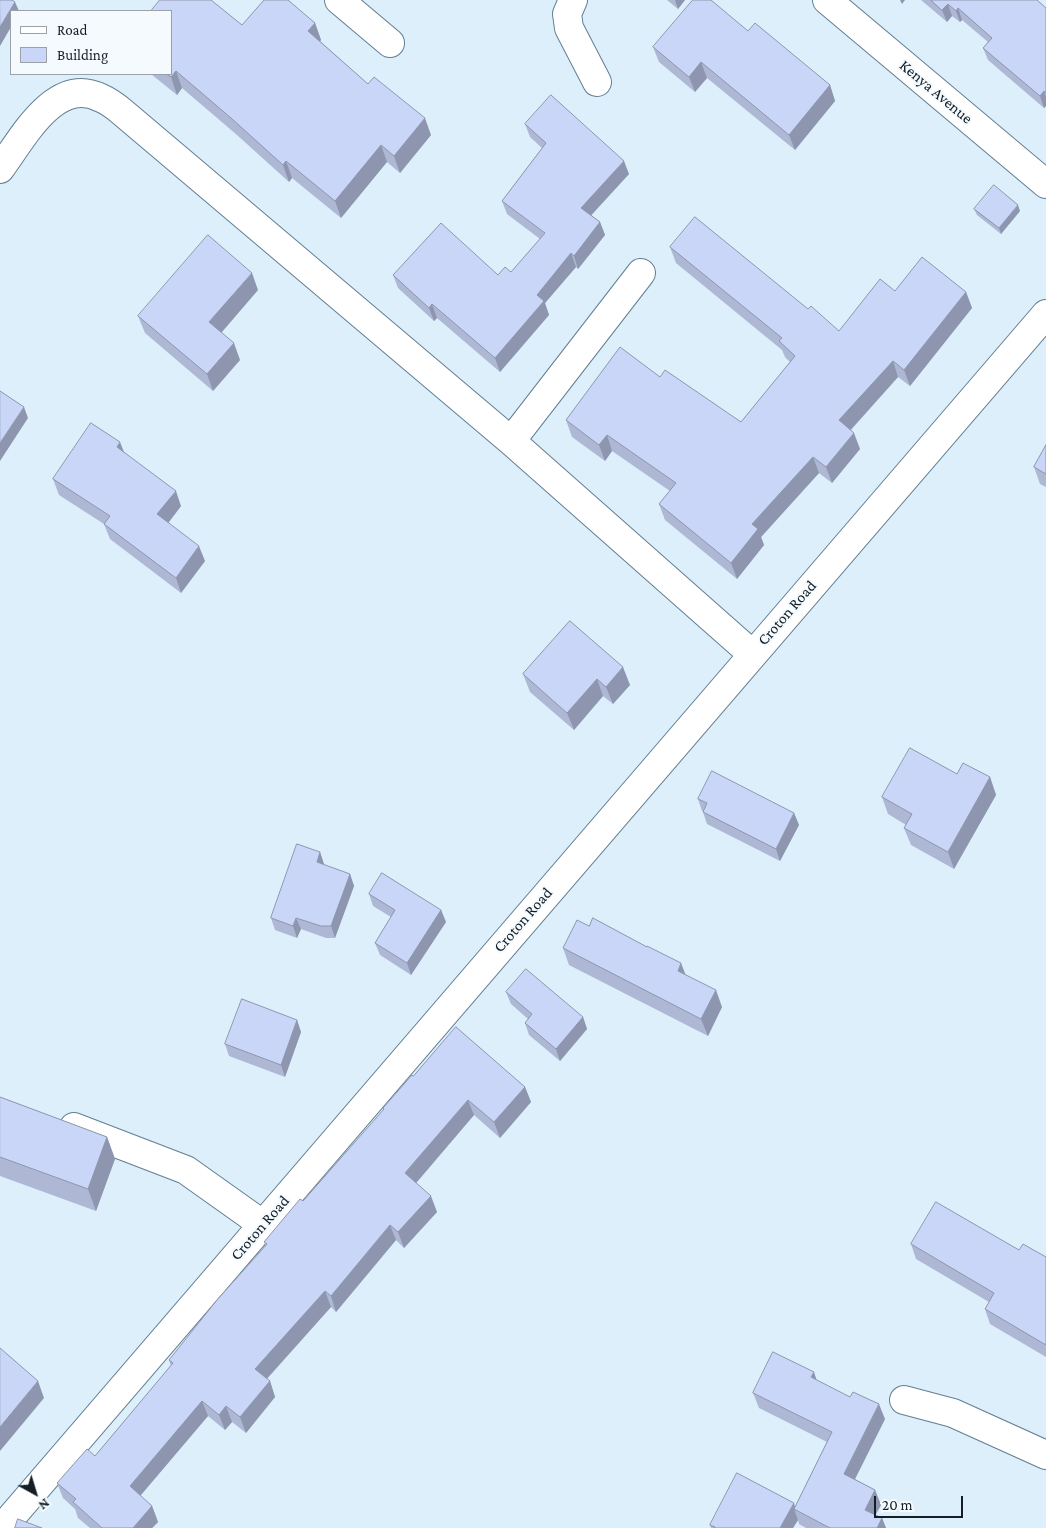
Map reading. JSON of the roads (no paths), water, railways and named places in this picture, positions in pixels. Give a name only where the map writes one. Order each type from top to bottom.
[{"type":"street","points":[[339,0],[390,43]]},
{"type":"street","points":[[572,0],[567,14],[569,28],[597,82]]},
{"type":"street","name":"Kenya Avenue","points":[[827,0],[1046,184]]},
{"type":"street","points":[[0,169],[41,113],[62,96],[86,93],[102,98],[121,111],[511,441],[752,654]]},
{"type":"street","points":[[511,441],[641,273]]},
{"type":"street","name":"Croton Road","points":[[2,1528],[1046,314]]},
{"type":"street","points":[[51,1118],[186,1170],[262,1224]]},
{"type":"street","points":[[904,1400],[953,1412],[1046,1455]]}]
